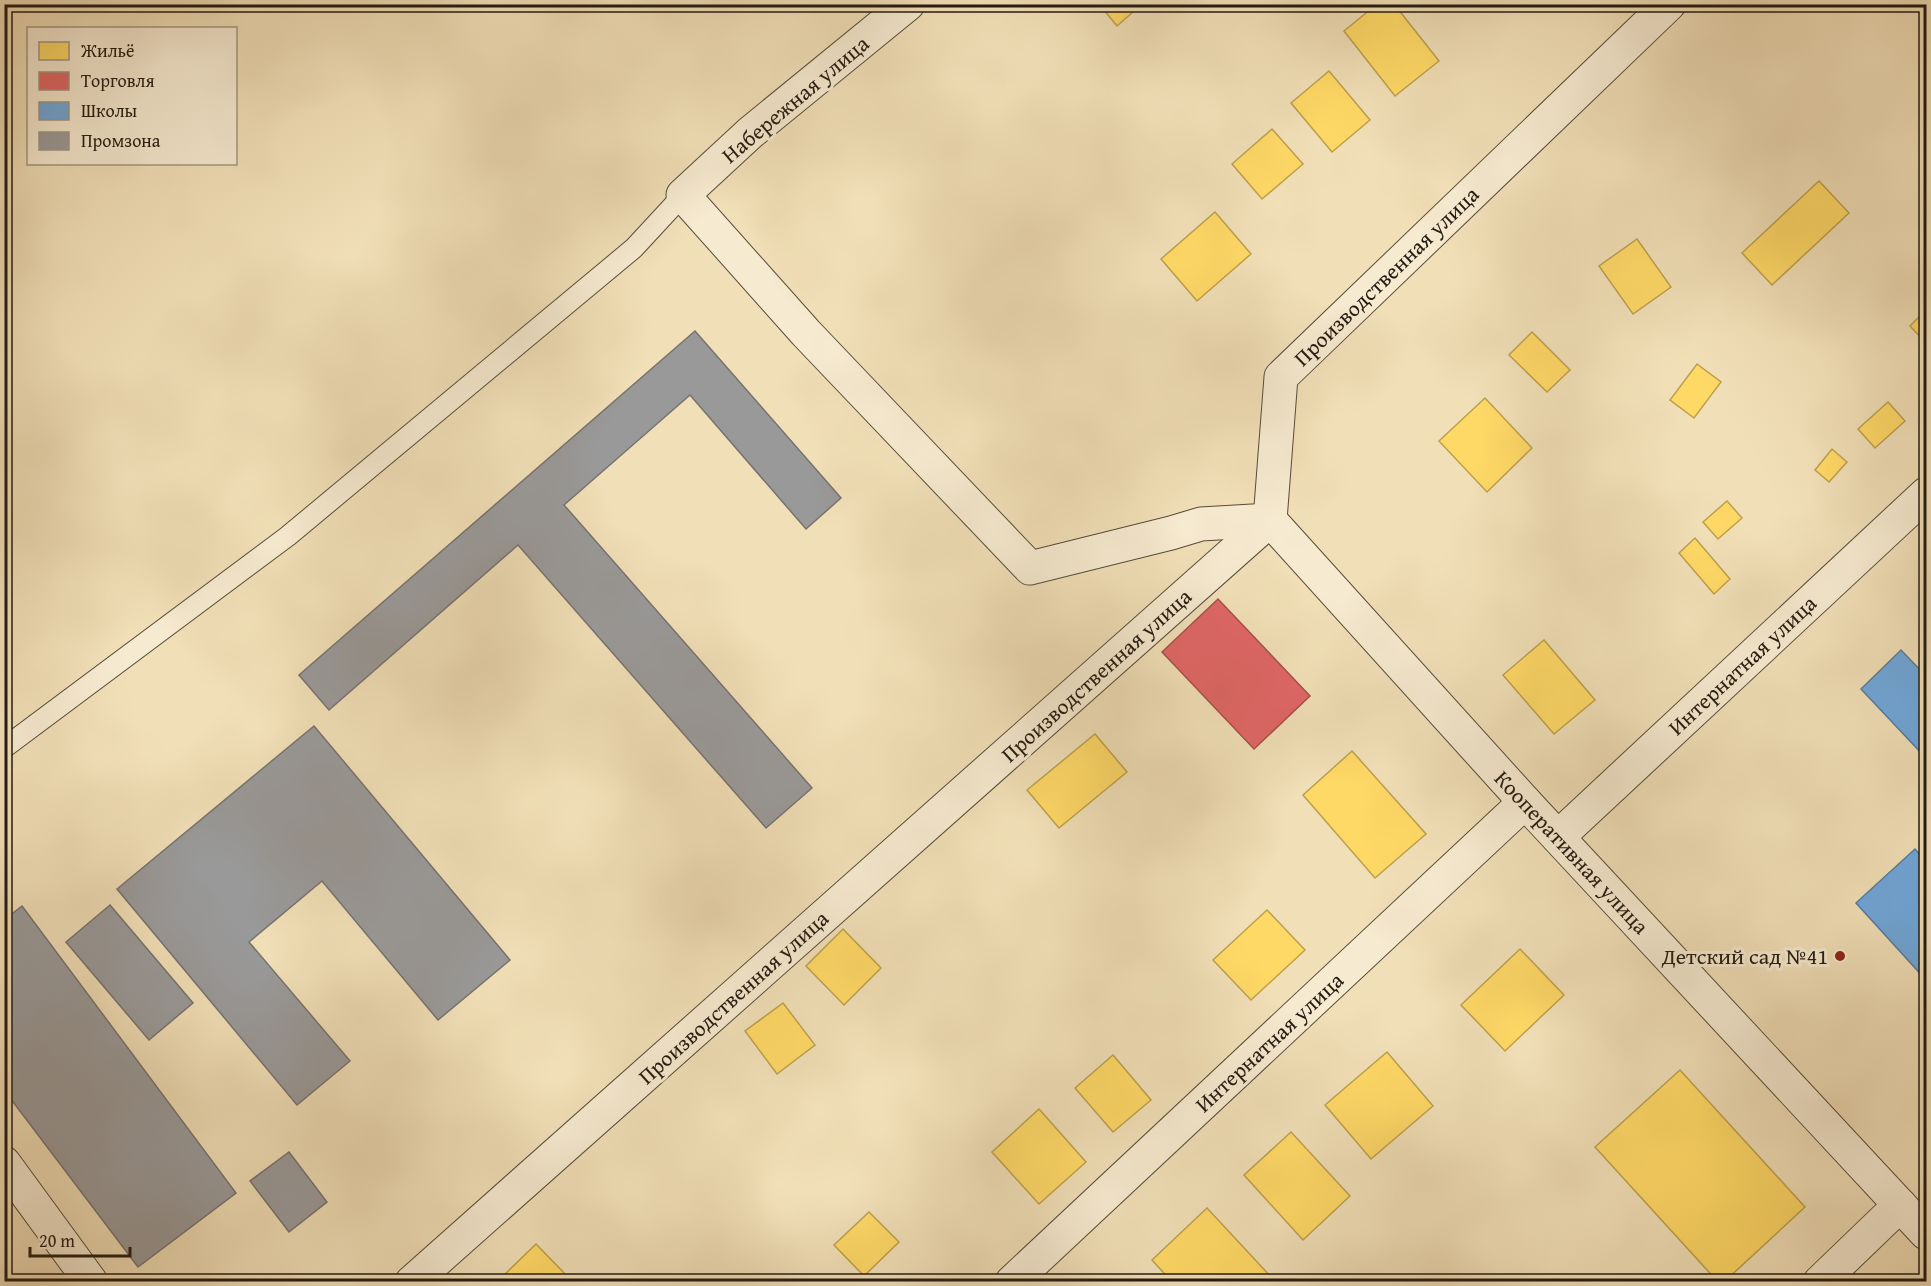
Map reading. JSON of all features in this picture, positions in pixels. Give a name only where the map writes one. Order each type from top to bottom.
[{"type":"street","name":"Набережная улица","points":[[683,195],[750,133],[909,4]]},
{"type":"street","name":"Производственная улица","points":[[412,1281],[1270,520],[1281,377],[1669,4]]},
{"type":"street","points":[[683,195],[806,333],[1030,568],[1201,524],[1270,520]]},
{"type":"street","name":"Интернатная улица","points":[[1558,837],[1926,494]]},
{"type":"street","name":"Кооперативная улица","points":[[1270,520],[1525,802],[1926,1233]]},
{"type":"street","name":"Интернатная улица","points":[[1012,1281],[1525,802]]},
{"type":"street","points":[[4,1163],[91,1281]]},
{"type":"street","points":[[1820,1281],[1900,1205]]},
{"type":"lane","points":[[4,748],[288,536],[634,248],[683,195]]},
{"type":"building: Жильё","points":[[1099,4],[1142,4],[1117,26]]},
{"type":"building: Жильё","points":[[1377,4],[1394,4],[1439,61],[1395,96],[1344,31]]},
{"type":"building: Жильё","points":[[1329,71],[1370,120],[1332,152],[1291,103]]},
{"type":"building: Жильё","points":[[1272,129],[1303,164],[1262,199],[1232,164]]},
{"type":"building: Жильё","points":[[1819,181],[1849,213],[1772,285],[1742,253]]},
{"type":"building: Жильё","points":[[1215,212],[1251,254],[1197,301],[1161,259]]},
{"type":"building: Жильё","points":[[1637,239],[1671,287],[1633,314],[1599,266]]},
{"type":"building: Жильё","points":[[1926,310],[1926,343],[1910,326]]},
{"type":"building: Жильё","points":[[1532,332],[1570,370],[1547,392],[1509,355]]},
{"type":"building: Жильё","points":[[1697,364],[1721,382],[1694,418],[1670,400]]},
{"type":"building: Жильё","points":[[1485,398],[1532,448],[1487,492],[1439,441]]},
{"type":"building: Жильё","points":[[1888,402],[1905,421],[1875,448],[1858,429]]},
{"type":"building: Жильё","points":[[1832,449],[1847,462],[1829,482],[1815,470]]},
{"type":"building: Жильё","points":[[1727,501],[1742,518],[1718,539],[1703,522]]},
{"type":"building: Жильё","points":[[1695,538],[1730,579],[1714,594],[1679,553]]},
{"type":"building: Жильё","points":[[1544,640],[1595,700],[1554,734],[1503,675]]},
{"type":"building: Жильё","points":[[1095,734],[1127,772],[1059,828],[1027,790]]},
{"type":"building: Жильё","points":[[1352,751],[1426,834],[1375,878],[1303,795]]},
{"type":"building: Жильё","points":[[1267,910],[1305,950],[1251,1000],[1213,960]]},
{"type":"building: Жильё","points":[[843,929],[881,968],[844,1005],[806,966]]},
{"type":"building: Жильё","points":[[1520,949],[1564,995],[1505,1051],[1461,1005]]},
{"type":"building: Жильё","points":[[783,1003],[815,1045],[777,1074],[745,1031]]},
{"type":"building: Жильё","points":[[1387,1052],[1433,1106],[1371,1159],[1325,1105]]},
{"type":"building: Жильё","points":[[1113,1055],[1151,1100],[1113,1132],[1075,1088]]},
{"type":"building: Жильё","points":[[1680,1070],[1805,1207],[1724,1282],[1718,1282],[1595,1147]]},
{"type":"building: Жильё","points":[[1039,1109],[1086,1162],[1039,1204],[992,1152]]},
{"type":"building: Жильё","points":[[1291,1132],[1350,1196],[1303,1240],[1244,1175]]},
{"type":"building: Жильё","points":[[1207,1208],[1272,1278],[1268,1282],[1172,1282],[1152,1260]]},
{"type":"building: Жильё","points":[[869,1212],[899,1242],[864,1276],[834,1245]]},
{"type":"building: Жильё","points":[[536,1244],[567,1276],[561,1282],[510,1282],[504,1275]]},
{"type":"building: Торговля","points":[[1218,599],[1310,696],[1254,749],[1162,652]]},
{"type":"building: Школы","points":[[1901,650],[1926,676],[1926,758],[1861,689]]},
{"type":"building: Школы","points":[[1915,849],[1926,862],[1926,980],[1856,903]]},
{"type":"building: Промзона","points":[[695,331],[841,498],[806,529],[690,395],[564,505],[812,788],[766,828],[518,545],[329,710],[299,675]]},
{"type":"building: Промзона","points":[[314,726],[510,960],[438,1020],[322,881],[249,942],[350,1061],[297,1105],[117,889]]},
{"type":"building: Промзона","points":[[110,905],[193,1003],[149,1040],[66,942]]},
{"type":"building: Промзона","points":[[22,906],[236,1193],[138,1267],[4,1090],[4,920]]},
{"type":"building: Промзона","points":[[289,1152],[327,1202],[289,1232],[250,1181]]},
{"type":"place","name":"Детский сад №41","points":[[1840,956]]}]
